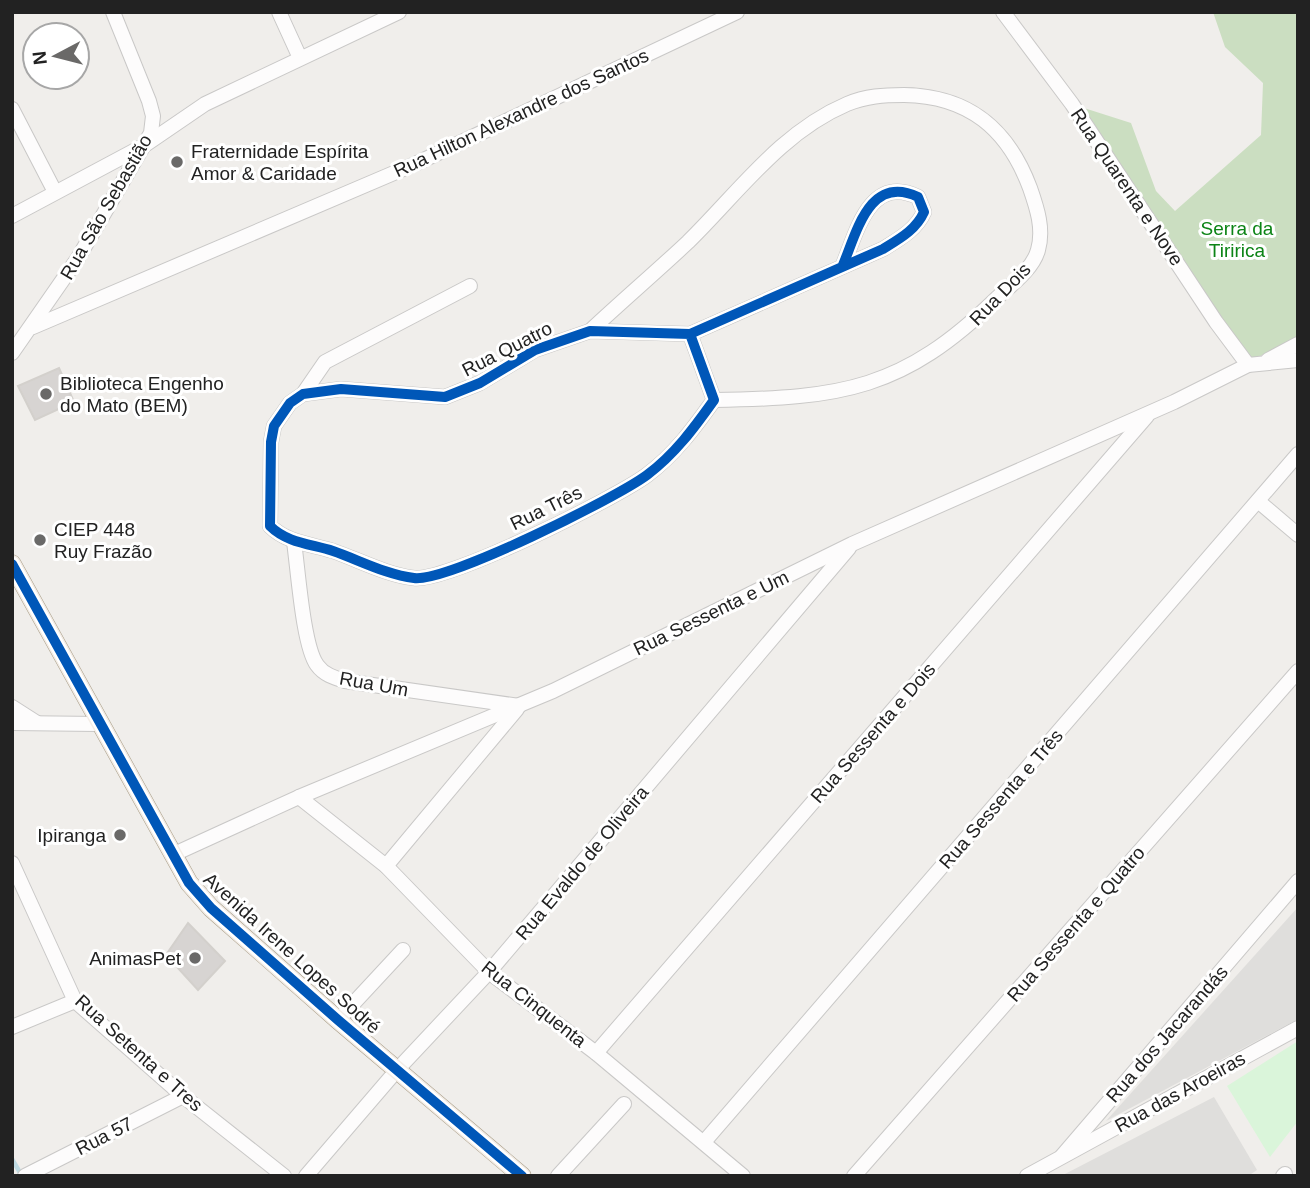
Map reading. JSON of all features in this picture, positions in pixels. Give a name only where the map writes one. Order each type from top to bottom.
[{"type":"main road","name":"Avenida Irene Lopes Sodré","points":[[12,564],[98,724],[189,883],[211,908],[338,1020],[522,1176]]},
{"type":"street","name":"Rua São Sebastião","points":[[12,353],[33,327],[78,258],[145,145],[153,116],[113,12]]},
{"type":"street","points":[[279,12],[300,58]]},
{"type":"street","points":[[12,216],[145,145],[205,104],[399,12]]},
{"type":"street","name":"Rua Hilton Alexandre dos Santos","points":[[33,327],[415,164],[737,12]]},
{"type":"street","name":"Rua Quarenta e Nove","points":[[1003,12],[1072,104],[1216,322],[1248,365]]},
{"type":"street","name":"Rua Dois","points":[[590,331],[689,241],[763,163],[806,128],[845,105],[883,94],[945,99],[976,113],[998,131],[1019,160],[1038,211],[1038,253],[1029,267],[967,328],[895,376],[854,388],[783,399],[714,400]]},
{"type":"street","points":[[12,109],[55,192]]},
{"type":"street","name":"Rua Quatro","points":[[303,394],[341,389],[445,397],[480,383],[535,350],[590,331],[690,334],[883,249],[916,226],[924,212],[924,205],[918,197],[905,191],[885,194],[872,202],[864,213],[843,265]]},
{"type":"street","points":[[294,542],[270,526],[271,442],[280,415],[303,394],[325,362],[470,286]]},
{"type":"street","points":[[690,334],[714,400]]},
{"type":"street","points":[[1264,363],[1298,344]]},
{"type":"street","name":"Rua Sessenta e Um","points":[[172,855],[299,797],[519,706],[852,544],[1150,412],[1248,365],[1298,360]]},
{"type":"street","name":"Rua Três","points":[[294,542],[317,546],[415,578],[450,572],[576,514],[645,477],[672,454],[714,400]]},
{"type":"street","name":"Rua Sessenta e Dois","points":[[596,1053],[1150,412]]},
{"type":"street","name":"Rua Sessenta e Três","points":[[704,1142],[1298,454]]},
{"type":"street","points":[[1258,501],[1298,535]]},
{"type":"street","name":"Rua Um","points":[[294,542],[310,649],[317,665],[329,676],[345,681],[519,706]]},
{"type":"street","name":"Rua Evaldo de Oliveira","points":[[306,1176],[397,1070],[489,972],[852,544]]},
{"type":"street","name":"Rua Sessenta e Quatro","points":[[854,1176],[1298,671]]},
{"type":"street","points":[[386,866],[519,706]]},
{"type":"street","points":[[12,707],[38,724]]},
{"type":"street","points":[[12,723],[98,724]]},
{"type":"street","name":"Rua Cinquenta","points":[[299,797],[386,866],[489,972],[596,1053],[743,1176]]},
{"type":"street","name":"Rua Setenta e Tres","points":[[12,864],[75,1001],[183,1096],[284,1176]]},
{"type":"street","name":"Rua dos Jacarandás","points":[[1027,1176],[1062,1156],[1298,881]]},
{"type":"street","points":[[338,1020],[403,950]]},
{"type":"street","points":[[12,1027],[75,1001]]},
{"type":"street","name":"Rua das Aroeiras","points":[[1062,1156],[1298,1028]]},
{"type":"street","name":"Rua 57","points":[[27,1175],[183,1096]]},
{"type":"street","points":[[558,1176],[624,1104]]},
{"type":"shaded area","points":[[1298,907],[1298,1019],[1106,1121]]},
{"type":"shaded area","points":[[1214,1097],[1257,1170],[1248,1176],[1061,1176]]},
{"type":"green space","name":"Serra da Tiririca","points":[[1213,12],[1298,12],[1298,336],[1249,362],[1239,354],[1084,108],[1131,123],[1156,191],[1175,211],[1261,135],[1263,83],[1225,47]]},
{"type":"green space","points":[[1298,1041],[1298,1121],[1270,1157],[1227,1086]]},
{"type":"building","name":"Biblioteca Engenho do Mato (BEM)","points":[[59,368],[74,402],[35,420],[18,386]]},
{"type":"building","name":"AnimasPet","points":[[188,923],[225,961],[198,990],[166,955]]},
{"type":"waterway","points":[[12,1159],[22,1176]]},
{"type":"cycle path","points":[[690,334],[714,400],[691,430],[647,475],[532,537],[460,567],[433,576],[414,578],[394,574],[333,551],[292,540],[270,526],[271,442],[274,426],[290,403],[303,394],[341,389],[445,397],[480,383],[535,350],[590,331],[690,334],[883,249],[906,233],[921,218],[924,212],[918,197],[902,192],[888,193],[877,199],[860,222],[843,265]]},
{"type":"cycle path","points":[[12,564],[189,883],[211,908],[338,1020],[522,1176]]},
{"type":"place","name":"Fraternidade Espírita Amor & Caridade","points":[[177,162]]},
{"type":"place","name":"Biblioteca Engenho do Mato (BEM)","points":[[46,394]]},
{"type":"place","name":"CIEP 448 Ruy Frazão","points":[[40,540]]},
{"type":"place","name":"Ipiranga","points":[[120,835]]},
{"type":"place","name":"AnimasPet","points":[[195,958]]}]
